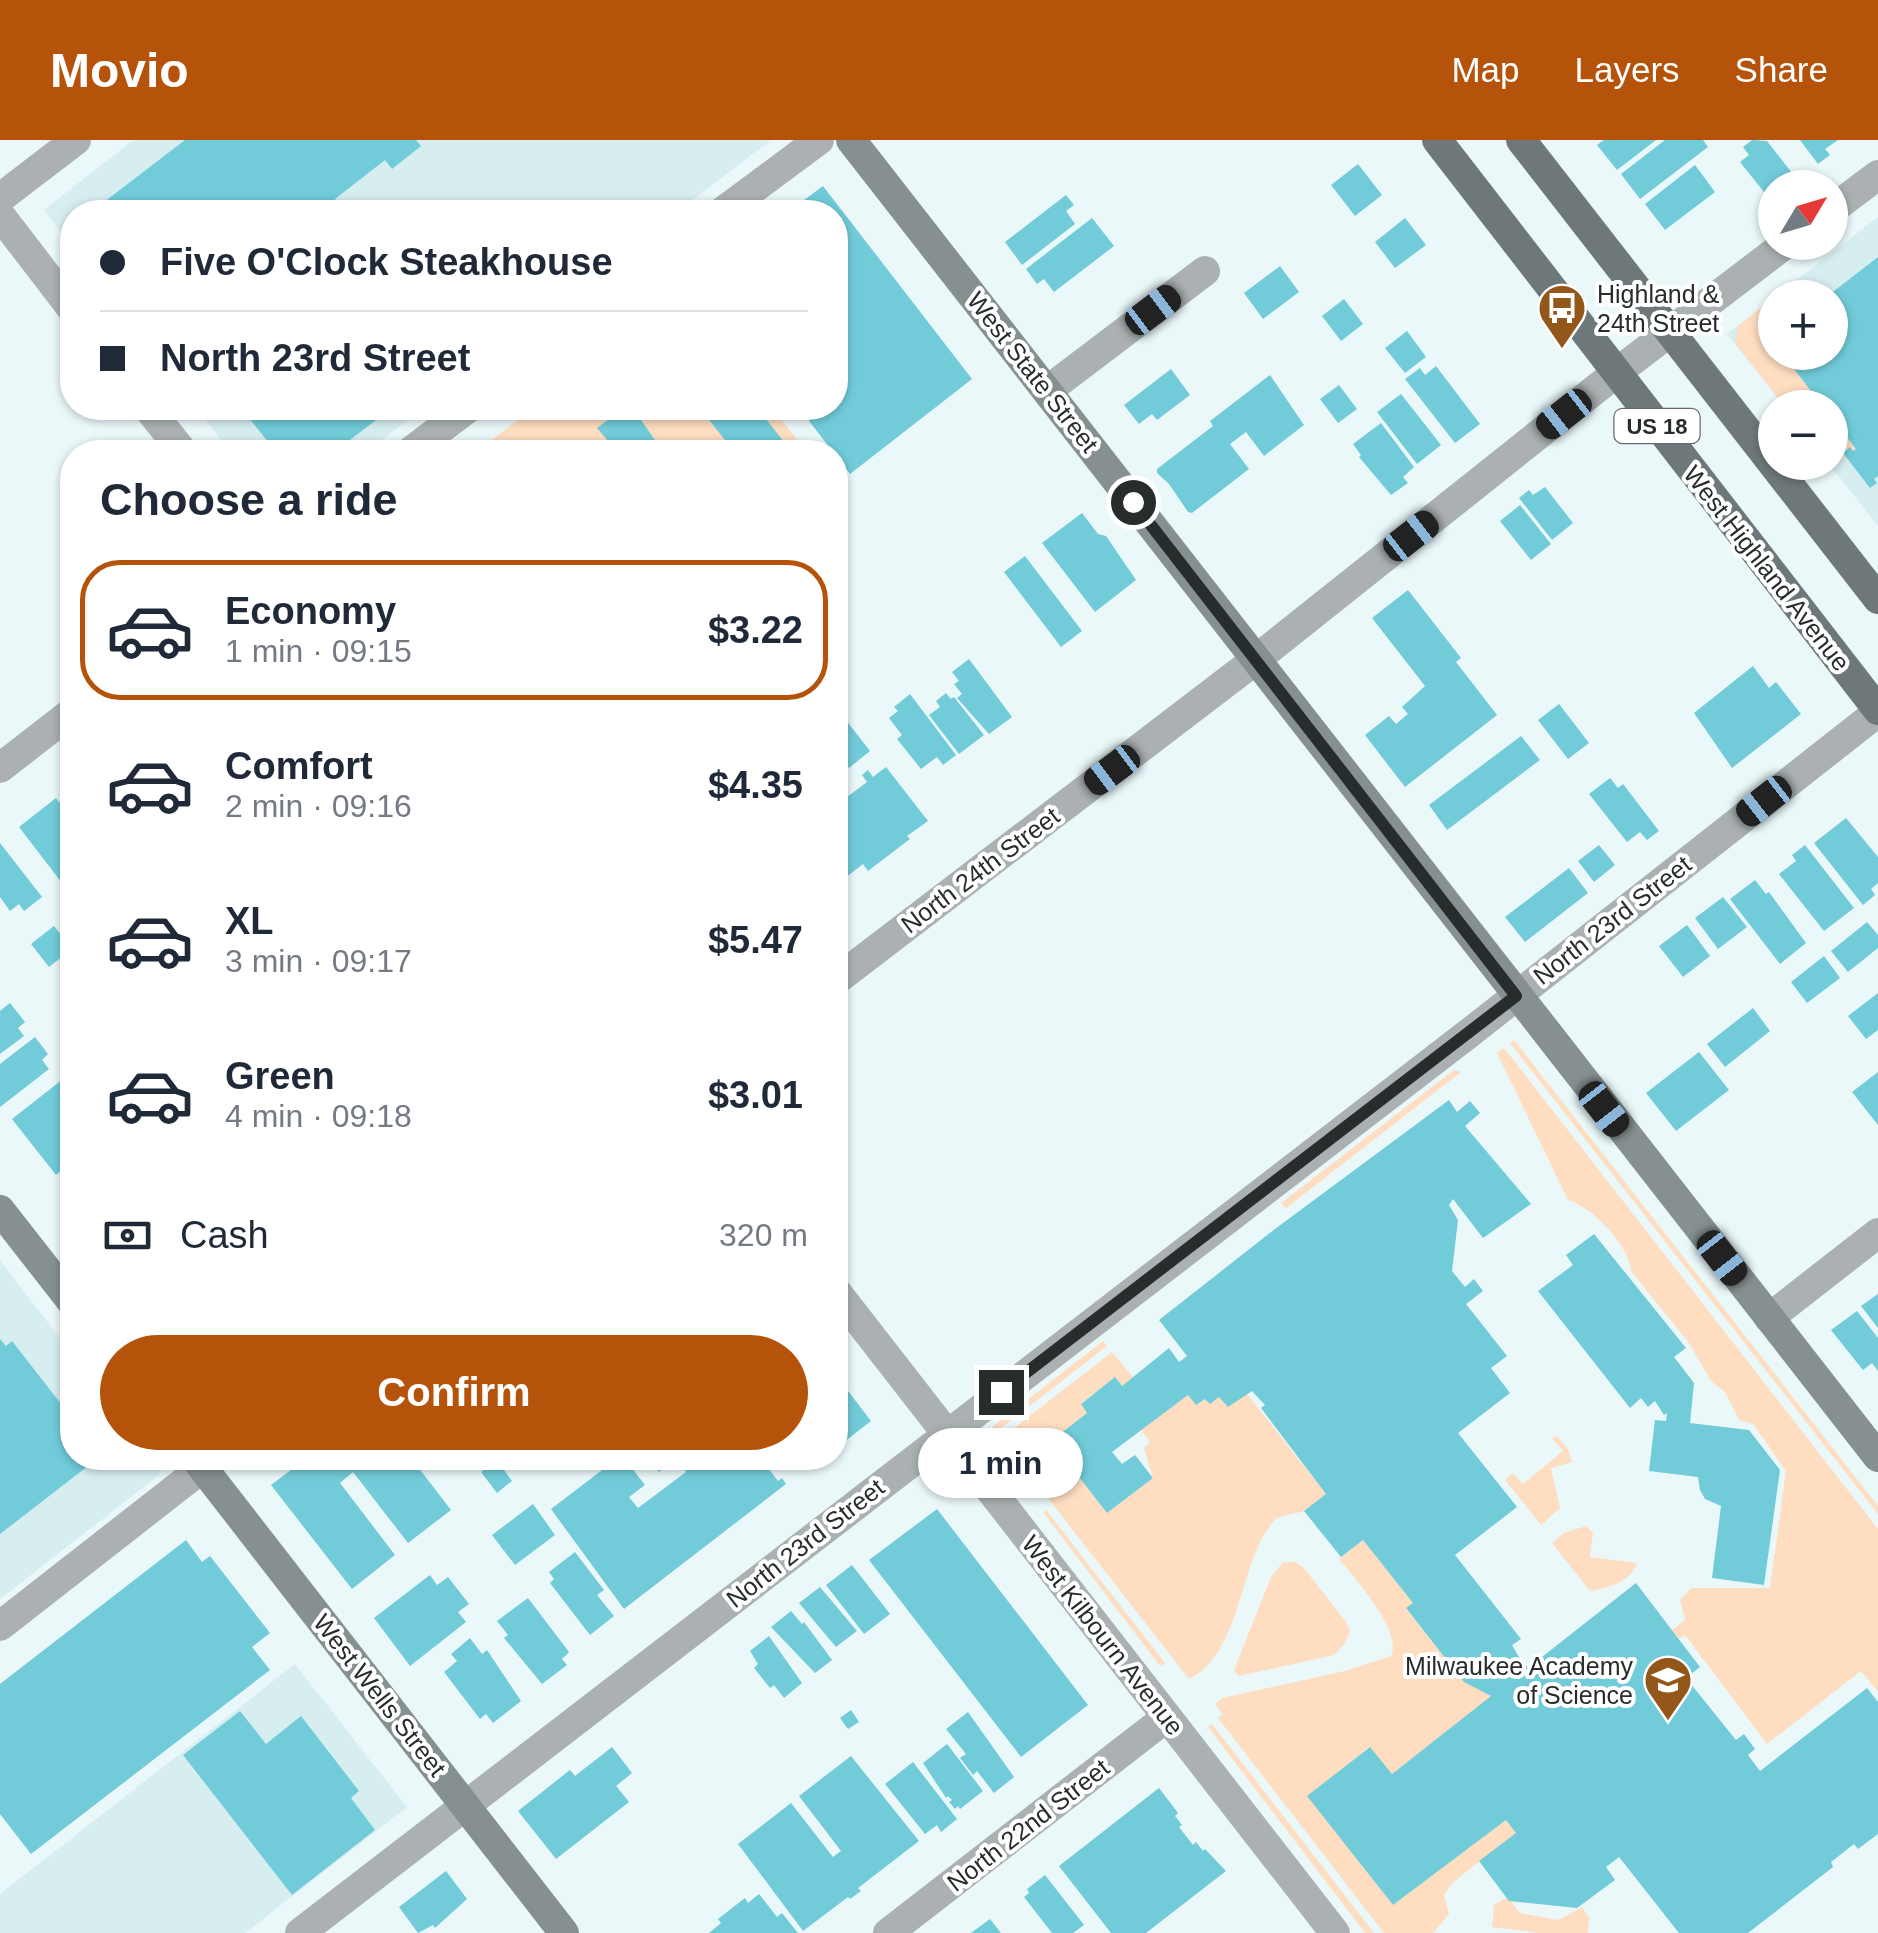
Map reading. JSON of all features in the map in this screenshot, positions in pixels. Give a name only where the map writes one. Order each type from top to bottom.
[{"type":"main road","name":"West Highland Avenue","points":[[1437,140],[1878,711]]},
{"type":"main road","name":"US 18","points":[[1521,140],[1878,599]]},
{"type":"street","points":[[0,198],[76,140]]},
{"type":"street","points":[[738,200],[819,140]]},
{"type":"street","name":"West State Street","points":[[851,140],[1878,1457]]},
{"type":"street","points":[[1848,198],[1878,175]]},
{"type":"street","points":[[0,215],[60,293]]},
{"type":"street","name":"North 24th Street","points":[[848,971],[1254,661],[1764,260]]},
{"type":"street","points":[[1048,390],[1205,272]]},
{"type":"street","points":[[158,420],[173,440]]},
{"type":"street","points":[[426,440],[452,420]]},
{"type":"street","name":"North 23rd Street","points":[[300,1933],[1516,996],[1878,711]]},
{"type":"street","points":[[0,768],[60,721]]},
{"type":"street","points":[[0,1210],[60,1287]]},
{"type":"street","points":[[1768,1318],[1878,1232]]},
{"type":"street","name":"West Kilbourn Avenue","points":[[848,1307],[1335,1933]]},
{"type":"street","points":[[0,1626],[193,1470]]},
{"type":"street","name":"West Wells Street","points":[[211,1470],[564,1933]]},
{"type":"street","name":"North 22nd Street","points":[[888,1933],[1167,1717]]},
{"type":"shaded area","points":[[133,140],[771,140],[693,200],[60,200],[60,231],[44,210]]},
{"type":"shaded area","points":[[1878,217],[1878,526],[1841,480],[1848,480],[1848,390],[1771,390],[1727,334],[1758,310],[1758,370],[1848,370],[1848,280],[1797,280],[1823,260],[1848,260],[1848,240]]},
{"type":"shaded area","points":[[1758,310],[1758,370],[1795,370],[1810,390],[1772,390],[1735,343],[1738,326]]},
{"type":"shaded area","points":[[206,420],[408,420],[382,440],[221,440]]},
{"type":"shaded area","points":[[518,420],[782,420],[797,440],[491,440]]},
{"type":"shaded area","points":[[1514,1040],[1878,1506],[1878,1514],[1510,1043]]},
{"type":"shaded area","points":[[1504,1048],[1878,1529],[1878,1692],[1861,1671],[1767,1744],[1685,1635],[1679,1639],[1672,1630],[1685,1620],[1680,1600],[1691,1588],[1770,1588],[1786,1471],[1753,1424],[1739,1420],[1725,1392],[1711,1381],[1689,1343],[1631,1271],[1617,1239],[1588,1210],[1568,1200],[1497,1053]]},
{"type":"shaded area","points":[[1454,1070],[1461,1072],[1286,1208],[1281,1203]]},
{"type":"shaded area","points":[[0,1260],[60,1338],[60,1470],[159,1470],[159,1475],[0,1599]]},
{"type":"shaded area","points":[[1103,1341],[1107,1346],[996,1432],[992,1427]]},
{"type":"shaded area","points":[[1112,1352],[1133,1377],[1122,1386],[1115,1377],[1081,1403],[1087,1413],[1051,1441],[1107,1513],[1153,1478],[1144,1448],[1150,1442],[1141,1430],[1188,1395],[1196,1405],[1205,1399],[1210,1404],[1219,1397],[1247,1394],[1326,1494],[1307,1509],[1272,1523],[1252,1561],[1219,1650],[1206,1667],[1189,1679],[1001,1438]]},
{"type":"shaded area","points":[[1557,1436],[1568,1449],[1572,1462],[1551,1468],[1560,1508],[1541,1525],[1505,1480],[1513,1473],[1523,1484],[1563,1451],[1552,1438]]},
{"type":"shaded area","points":[[1046,1510],[1165,1663],[1160,1666],[1043,1512]]},
{"type":"shaded area","points":[[1586,1526],[1593,1533],[1590,1557],[1637,1563],[1624,1580],[1590,1591],[1552,1543],[1564,1533]]},
{"type":"shaded area","points":[[1363,1540],[1413,1603],[1406,1609],[1464,1681],[1491,1696],[1392,1774],[1369,1747],[1308,1796],[1393,1905],[1506,1820],[1516,1833],[1452,1883],[1444,1895],[1449,1914],[1433,1933],[1384,1933],[1218,1718],[1223,1714],[1215,1704],[1222,1698],[1345,1671],[1391,1656],[1393,1646],[1384,1620],[1339,1559]]},
{"type":"shaded area","points":[[1283,1562],[1303,1567],[1350,1632],[1334,1655],[1239,1676],[1234,1670],[1271,1577]]},
{"type":"shaded area","points":[[295,1664],[407,1807],[245,1933],[0,1933],[0,1894]]},
{"type":"shaded area","points":[[1212,1724],[1374,1933],[1365,1933],[1208,1727]]},
{"type":"shaded area","points":[[1508,1897],[1520,1913],[1558,1920],[1582,1907],[1589,1918],[1588,1933],[1539,1933],[1492,1927],[1494,1905]]},
{"type":"building","points":[[185,140],[416,140],[421,146],[392,169],[385,160],[336,200],[107,200]]},
{"type":"building","points":[[1604,140],[1656,140],[1617,170],[1597,145]]},
{"type":"building","points":[[1665,140],[1703,140],[1708,147],[1640,199],[1621,174]]},
{"type":"building","points":[[1752,140],[1767,141],[1790,170],[1758,170],[1758,184],[1740,162],[1749,155],[1743,147]]},
{"type":"building","points":[[1800,140],[1838,140],[1825,149],[1830,155],[1818,164]]},
{"type":"building","points":[[1358,164],[1382,195],[1355,216],[1331,185]]},
{"type":"building","points":[[1695,165],[1715,192],[1665,230],[1645,204]]},
{"type":"building","points":[[823,186],[834,200],[804,200]]},
{"type":"building","points":[[1066,195],[1074,205],[1066,211],[1075,224],[1022,265],[1005,242]]},
{"type":"building","points":[[848,218],[972,379],[850,474],[848,440],[824,440],[808,420],[848,420]]},
{"type":"building","points":[[1092,218],[1114,246],[1054,292],[1044,279],[1037,284],[1026,269]]},
{"type":"building","points":[[1405,218],[1426,245],[1395,268],[1375,242]]},
{"type":"building","points":[[1878,257],[1878,476],[1874,479],[1877,483],[1870,488],[1848,459],[1848,449],[1856,449],[1848,439],[1848,390],[1810,390],[1795,370],[1848,370],[1848,280]]},
{"type":"building","points":[[1280,266],[1299,292],[1263,319],[1244,293]]},
{"type":"building","points":[[1344,299],[1363,324],[1341,341],[1322,316]]},
{"type":"building","points":[[1407,331],[1426,357],[1405,373],[1385,348]]},
{"type":"building","points":[[1436,366],[1480,424],[1455,443],[1405,379],[1420,368],[1425,375]]},
{"type":"building","points":[[1171,369],[1190,395],[1157,420],[1152,414],[1139,424],[1124,405]]},
{"type":"building","points":[[1270,375],[1304,425],[1264,456],[1246,432],[1230,444],[1249,469],[1192,513],[1188,512],[1157,469],[1213,426],[1210,421]]},
{"type":"building","points":[[1339,385],[1357,409],[1338,423],[1320,399]]},
{"type":"building","points":[[1401,394],[1441,445],[1417,464],[1377,412]]},
{"type":"building","points":[[251,420],[376,420],[350,440],[266,440]]},
{"type":"building","points":[[608,420],[641,420],[655,440],[607,440],[597,428]]},
{"type":"building","points":[[709,420],[767,420],[783,440],[725,440]]},
{"type":"building","points":[[1381,423],[1414,467],[1403,477],[1408,483],[1391,495],[1353,444]]},
{"type":"building","points":[[1545,487],[1573,523],[1552,540],[1519,498],[1529,490],[1533,495]]},
{"type":"building","points":[[1520,505],[1551,544],[1531,560],[1500,521]]},
{"type":"building","points":[[1082,513],[1098,534],[1106,536],[1136,580],[1095,612],[1042,543]]},
{"type":"building","points":[[1025,556],[1082,631],[1061,647],[1004,572]]},
{"type":"building","points":[[1408,590],[1461,658],[1456,662],[1497,715],[1405,787],[1365,735],[1389,716],[1396,724],[1408,714],[1402,707],[1425,686],[1372,618]]},
{"type":"building","points":[[969,659],[1012,717],[989,734],[957,698],[962,694],[954,684],[959,681],[952,672]]},
{"type":"building","points":[[1753,666],[1769,688],[1776,682],[1801,714],[1732,768],[1694,713]]},
{"type":"building","points":[[946,693],[951,699],[954,697],[984,735],[959,754],[929,715],[940,707],[936,701]]},
{"type":"building","points":[[910,694],[956,755],[943,765],[937,757],[921,769],[897,739],[902,735],[889,718],[898,711],[894,707]]},
{"type":"building","points":[[1559,704],[1589,743],[1568,759],[1538,720]]},
{"type":"building","points":[[848,723],[870,751],[848,767]]},
{"type":"building","points":[[1521,736],[1540,760],[1447,830],[1429,805]]},
{"type":"building","points":[[886,767],[928,821],[868,871],[863,864],[848,876],[848,796],[867,782],[862,775],[868,770],[873,777]]},
{"type":"building","points":[[1610,778],[1618,788],[1623,784],[1659,831],[1647,840],[1640,832],[1627,842],[1589,794]]},
{"type":"building","points":[[56,798],[60,803],[60,880],[19,827]]},
{"type":"building","points":[[1846,818],[1878,857],[1878,883],[1871,889],[1875,895],[1863,905],[1814,843]]},
{"type":"building","points":[[0,843],[42,897],[24,911],[19,904],[10,911],[0,897]]},
{"type":"building","points":[[1599,845],[1615,865],[1594,882],[1578,861]]},
{"type":"building","points":[[1805,845],[1854,908],[1824,931],[1779,874],[1796,861],[1792,855]]},
{"type":"building","points":[[1569,868],[1588,893],[1525,942],[1505,917]]},
{"type":"building","points":[[1755,880],[1766,894],[1769,892],[1806,943],[1780,964],[1730,899]]},
{"type":"building","points":[[1723,897],[1747,927],[1718,949],[1695,918]]},
{"type":"building","points":[[1867,922],[1878,935],[1878,948],[1848,972],[1831,951]]},
{"type":"building","points":[[1687,925],[1710,956],[1683,977],[1659,946]]},
{"type":"building","points":[[54,926],[60,934],[60,958],[49,967],[31,944]]},
{"type":"building","points":[[1824,956],[1840,978],[1807,1003],[1791,982]]},
{"type":"building","points":[[1878,993],[1878,1030],[1866,1039],[1848,1016]]},
{"type":"building","points":[[10,1003],[25,1022],[18,1028],[24,1036],[0,1054],[0,1011]]},
{"type":"building","points":[[1753,1008],[1770,1031],[1725,1067],[1707,1044]]},
{"type":"building","points":[[35,1037],[48,1054],[42,1060],[49,1069],[0,1107],[0,1064]]},
{"type":"building","points":[[1699,1052],[1729,1090],[1676,1131],[1646,1093]]},
{"type":"building","points":[[1878,1072],[1878,1125],[1852,1092]]},
{"type":"building","points":[[60,1081],[60,1172],[56,1175],[12,1119]]},
{"type":"building","points":[[1449,1100],[1457,1112],[1470,1101],[1480,1113],[1465,1126],[1531,1204],[1483,1238],[1453,1199],[1449,1205],[1458,1220],[1452,1271],[1465,1287],[1474,1279],[1483,1291],[1466,1304],[1507,1356],[1491,1368],[1510,1393],[1458,1433],[1517,1507],[1455,1555],[1521,1639],[1512,1645],[1517,1654],[1528,1668],[1636,1583],[1700,1667],[1686,1678],[1736,1740],[1744,1734],[1755,1749],[1748,1755],[1760,1771],[1867,1688],[1878,1702],[1878,1834],[1858,1849],[1854,1844],[1831,1862],[1833,1867],[1748,1933],[1679,1933],[1619,1857],[1606,1867],[1615,1880],[1577,1908],[1509,1901],[1479,1861],[1516,1833],[1506,1820],[1393,1905],[1307,1796],[1370,1747],[1392,1774],[1491,1696],[1464,1682],[1406,1608],[1413,1603],[1363,1540],[1341,1557],[1304,1511],[1326,1494],[1252,1391],[1228,1407],[1219,1397],[1210,1404],[1205,1399],[1196,1405],[1188,1395],[1112,1452],[1122,1464],[1135,1455],[1153,1478],[1107,1513],[1051,1441],[1087,1413],[1081,1404],[1115,1377],[1122,1386],[1169,1348],[1179,1362],[1187,1356],[1159,1320]]},
{"type":"building","points":[[1594,1234],[1686,1348],[1674,1357],[1694,1383],[1690,1423],[1749,1430],[1780,1470],[1764,1585],[1712,1578],[1721,1506],[1705,1499],[1698,1477],[1649,1471],[1655,1420],[1666,1421],[1667,1413],[1664,1415],[1655,1401],[1648,1407],[1641,1398],[1630,1408],[1538,1291],[1573,1265],[1566,1255]]},
{"type":"building","points":[[1878,1294],[1878,1328],[1861,1306]]},
{"type":"building","points":[[1857,1311],[1878,1338],[1878,1371],[1872,1363],[1863,1370],[1831,1330]]},
{"type":"building","points":[[0,1339],[6,1346],[12,1341],[60,1403],[60,1470],[83,1470],[0,1534]]},
{"type":"building","points":[[848,1391],[871,1421],[848,1439]]},
{"type":"building","points":[[291,1470],[420,1470],[451,1510],[408,1543],[353,1472],[340,1483],[395,1555],[352,1589],[271,1485]]},
{"type":"building","points":[[504,1470],[512,1481],[497,1493],[481,1472]]},
{"type":"building","points":[[602,1470],[633,1470],[645,1485],[629,1497],[638,1508],[684,1470],[769,1470],[786,1484],[624,1609],[551,1509]]},
{"type":"building","points":[[533,1504],[555,1535],[515,1565],[492,1535]]},
{"type":"building","points":[[937,1509],[1088,1705],[1021,1757],[869,1560]]},
{"type":"building","points":[[186,1540],[202,1562],[210,1556],[270,1633],[252,1647],[270,1670],[31,1854],[0,1814],[0,1684]]},
{"type":"building","points":[[575,1552],[604,1590],[597,1595],[614,1616],[590,1635],[550,1583],[554,1579],[549,1572]]},
{"type":"building","points":[[852,1565],[890,1614],[864,1634],[826,1585]]},
{"type":"building","points":[[430,1575],[437,1585],[448,1577],[469,1604],[458,1612],[466,1622],[410,1666],[374,1618]]},
{"type":"building","points":[[820,1587],[857,1631],[836,1647],[799,1603]]},
{"type":"building","points":[[528,1598],[569,1652],[562,1659],[567,1665],[542,1684],[504,1638],[508,1635],[497,1621]]},
{"type":"building","points":[[791,1611],[832,1660],[815,1673],[771,1627]]},
{"type":"building","points":[[769,1636],[802,1683],[784,1698],[754,1668],[758,1664],[750,1651]]},
{"type":"building","points":[[470,1638],[482,1654],[487,1650],[521,1701],[493,1723],[486,1714],[480,1719],[444,1672],[457,1661],[451,1654]]},
{"type":"building","points":[[851,1710],[859,1722],[848,1729],[840,1718]]},
{"type":"building","points":[[240,1711],[266,1744],[301,1716],[359,1791],[351,1798],[375,1830],[292,1895],[183,1755]]},
{"type":"building","points":[[968,1712],[1014,1777],[994,1793],[977,1771],[973,1775],[960,1758],[966,1754],[946,1729]]},
{"type":"building","points":[[947,1744],[983,1791],[960,1809],[949,1802],[952,1800],[946,1798],[923,1763]]},
{"type":"building","points":[[612,1747],[632,1773],[616,1786],[629,1802],[556,1859],[518,1811],[570,1770],[575,1776]]},
{"type":"building","points":[[851,1756],[919,1841],[858,1888],[861,1891],[803,1931],[738,1844],[791,1803],[833,1857],[841,1851],[799,1796]]},
{"type":"building","points":[[913,1762],[957,1819],[941,1832],[937,1825],[925,1834],[885,1784]]},
{"type":"building","points":[[1159,1788],[1178,1813],[1175,1816],[1182,1825],[1179,1827],[1193,1845],[1196,1842],[1205,1849],[1226,1871],[1146,1933],[1111,1933],[1059,1866]]},
{"type":"building","points":[[446,1871],[467,1899],[435,1928],[433,1925],[418,1933],[399,1907]]},
{"type":"building","points":[[1045,1875],[1084,1925],[1073,1933],[1052,1933],[1024,1897],[1029,1893],[1027,1889]]},
{"type":"building","points":[[759,1894],[777,1917],[782,1913],[798,1933],[709,1933],[721,1923],[718,1919],[745,1898],[748,1903]]},
{"type":"building","points":[[990,1919],[1001,1933],[971,1933]]},
{"type":"place","name":"Highland & 24th Street","points":[[1562,350]]},
{"type":"place","name":"Milwaukee Academy of Science","points":[[1668,1722]]},
{"type":"route","points":[[1001,1392],[1516,996],[1133,502]]}]
